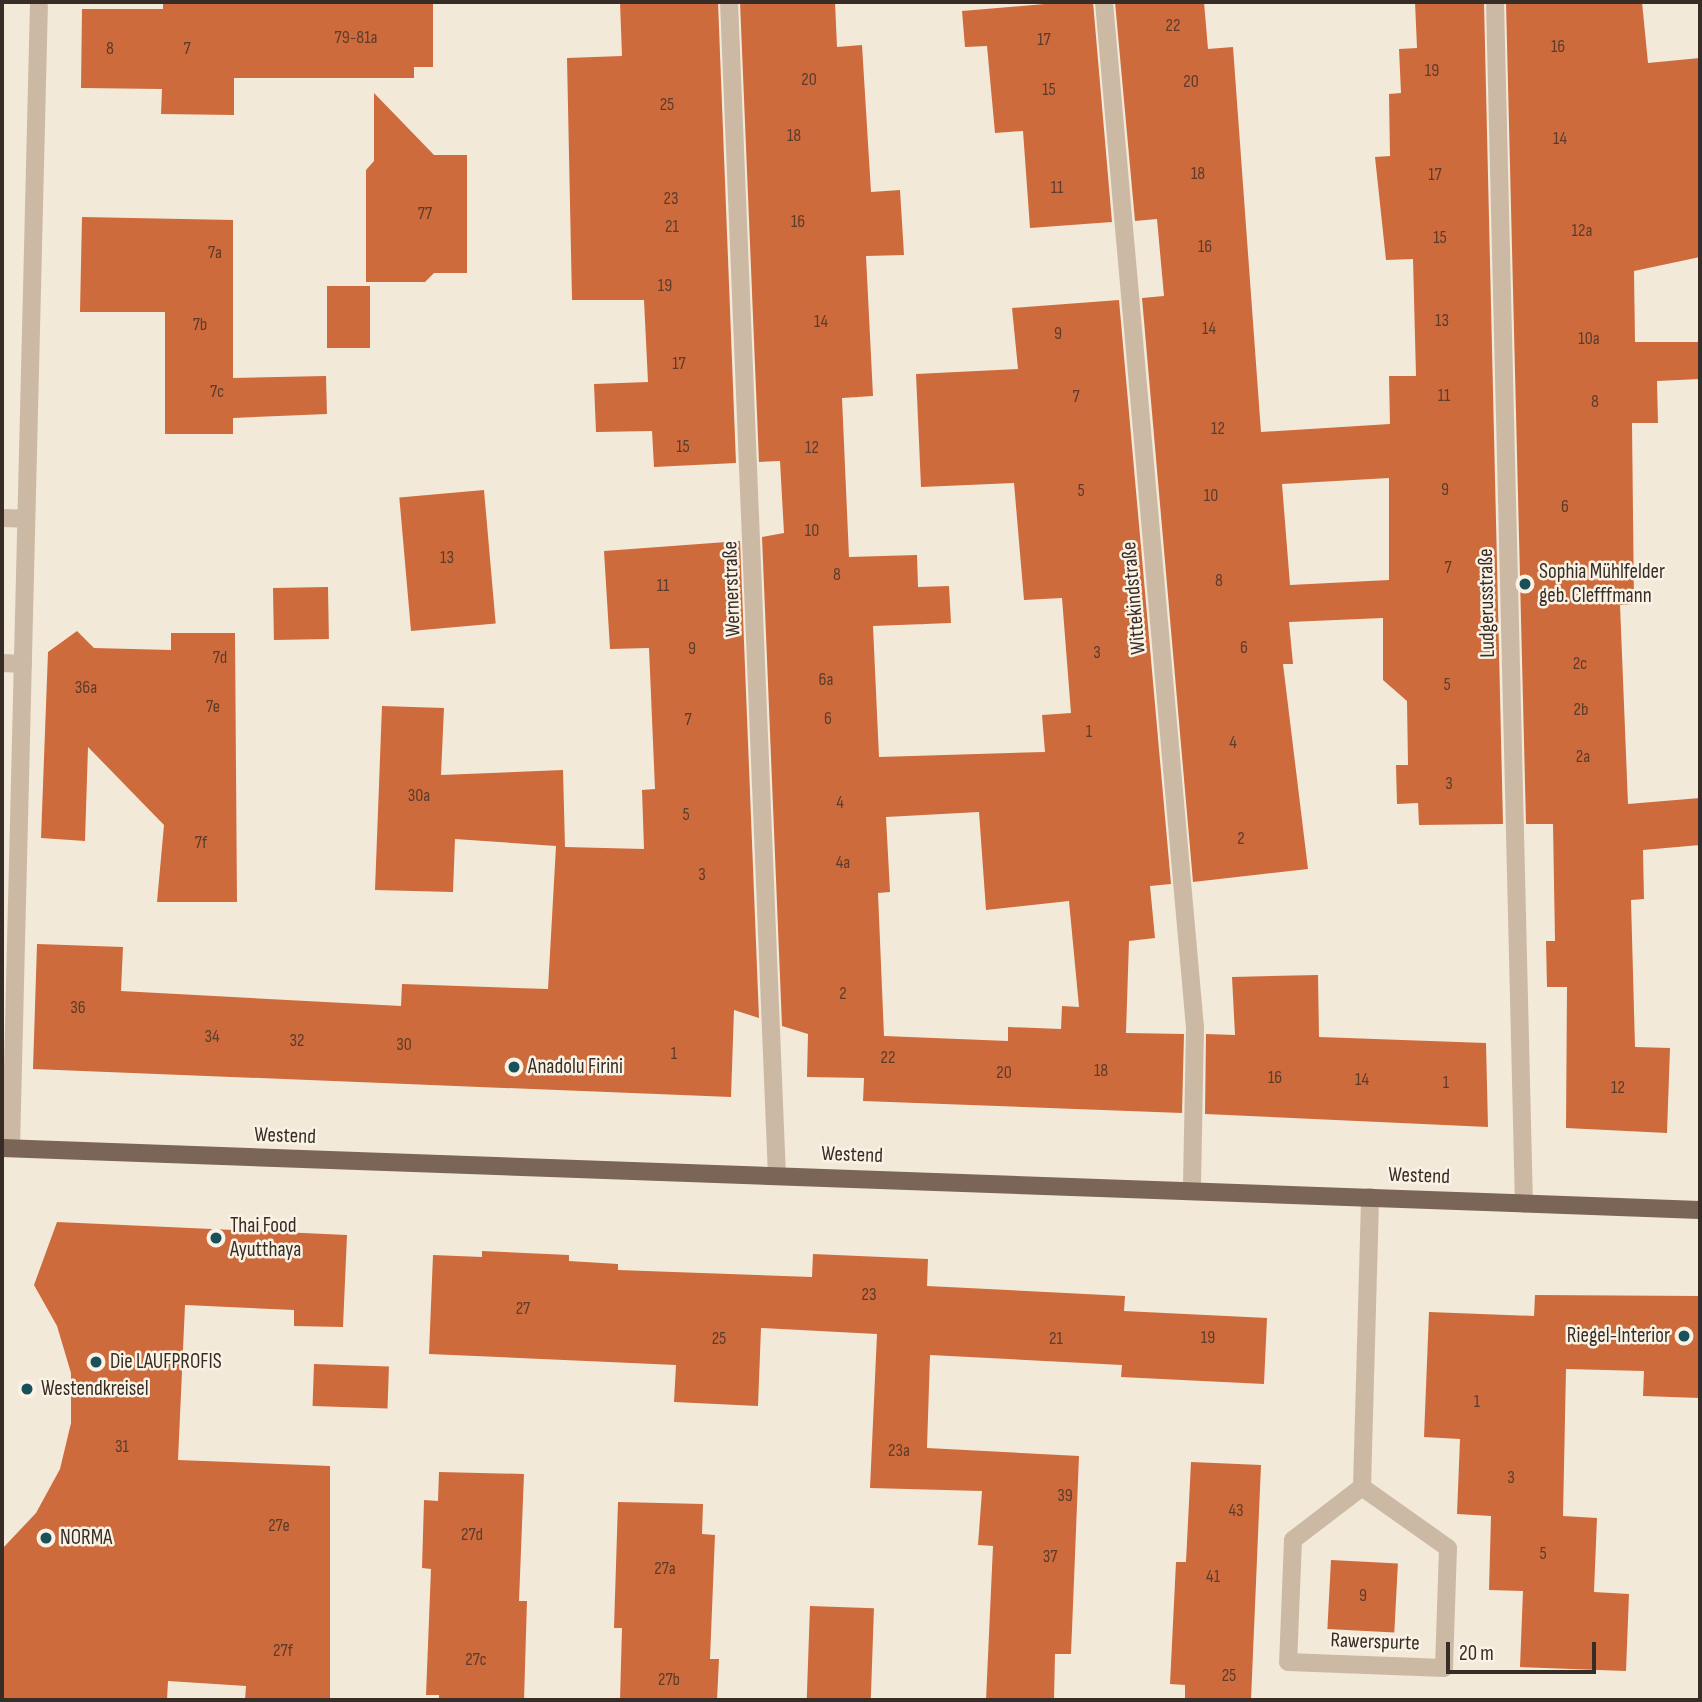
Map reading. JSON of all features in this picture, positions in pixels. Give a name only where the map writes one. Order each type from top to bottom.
[{"type":"main road","name":"Westend","points":[[6,1148],[1700,1210]]},
{"type":"street","name":"Wernerstraße","points":[[729,2],[777,1175]]},
{"type":"street","name":"Wittekindstraße","points":[[1104,2],[1195,1028],[1192,1190]]},
{"type":"street","name":"Ludgerusstraße","points":[[1495,2],[1524,1204]]},
{"type":"street","points":[[6,1148],[23,664],[39,6]]},
{"type":"street","points":[[2,518],[26,519]]},
{"type":"street","points":[[2,663],[23,664]]},
{"type":"street","points":[[1362,1488],[1370,1197]]},
{"type":"street","name":"Rawerspurte","points":[[1362,1488],[1448,1548],[1444,1668],[1288,1662],[1293,1540],[1362,1488]]},
{"type":"building","points":[[163,2],[433,2],[433,67],[414,67],[414,78],[234,78],[234,115],[161,114],[162,89],[81,88],[82,9],[163,9]]},
{"type":"building","points":[[620,2],[718,2],[736,463],[654,467],[652,431],[596,432],[594,384],[648,382],[644,300],[572,300],[567,58],[622,56]]},
{"type":"building","points":[[740,2],[835,2],[837,47],[862,45],[871,192],[900,190],[904,255],[866,256],[873,396],[842,398],[849,557],[917,555],[918,587],[949,586],[951,623],[873,626],[879,757],[1045,752],[1042,715],[1071,713],[1062,598],[1024,600],[1014,483],[921,487],[916,374],[1018,369],[1012,308],[1119,300],[1171,884],[1150,886],[1155,938],[1129,941],[1126,1033],[1184,1034],[1182,1113],[863,1101],[864,1078],[807,1077],[808,1034],[782,1026],[762,537],[784,533],[780,461],[759,462]],"holes":[[[979,812],[986,910],[1069,901],[1079,1007],[1062,1006],[1061,1029],[1008,1027],[1008,1041],[884,1036],[878,893],[890,892],[886,817]]]},
{"type":"building","points":[[1093,2],[1112,222],[1030,228],[1023,131],[995,133],[987,46],[965,47],[962,11]]},
{"type":"building","points":[[1115,2],[1204,2],[1208,49],[1233,47],[1261,432],[1390,424],[1389,376],[1416,376],[1413,259],[1386,260],[1375,157],[1390,156],[1389,94],[1401,93],[1399,49],[1417,48],[1415,2],[1484,2],[1503,824],[1419,825],[1418,803],[1397,804],[1396,765],[1408,765],[1407,701],[1383,680],[1383,618],[1289,622],[1293,664],[1283,664],[1308,869],[1193,882],[1142,298],[1164,296],[1157,219],[1135,221]],"holes":[[[1389,478],[1389,580],[1290,585],[1282,484]]]},
{"type":"building","points":[[1506,2],[1642,2],[1648,63],[1700,58],[1700,257],[1634,271],[1635,342],[1700,342],[1700,379],[1657,381],[1658,423],[1632,423],[1634,604],[1620,605],[1628,804],[1700,798],[1700,845],[1643,850],[1644,899],[1631,900],[1635,1047],[1670,1048],[1667,1133],[1566,1128],[1567,987],[1547,987],[1546,941],[1555,941],[1553,824],[1526,824]]},
{"type":"building","points":[[374,93],[434,155],[467,155],[467,273],[434,273],[425,282],[366,282],[366,170],[374,161]]},
{"type":"building","points":[[82,217],[233,220],[233,378],[326,376],[327,414],[233,418],[233,434],[165,434],[165,312],[80,312]]},
{"type":"building","points":[[327,286],[370,286],[370,348],[327,348]]},
{"type":"building","points":[[484,490],[496,623],[411,631],[399,497]]},
{"type":"building","points":[[740,541],[759,1018],[734,1010],[731,1097],[33,1069],[37,944],[123,947],[121,991],[401,1006],[402,984],[548,989],[556,846],[455,839],[453,892],[375,890],[382,706],[444,708],[441,775],[563,770],[565,847],[644,849],[642,790],[655,789],[649,648],[610,649],[604,551]]},
{"type":"building","points":[[328,587],[329,639],[274,640],[273,588]]},
{"type":"building","points":[[77,631],[94,648],[171,650],[171,633],[235,633],[237,902],[157,902],[164,825],[88,747],[85,841],[41,838],[48,652]]},
{"type":"building","points":[[1318,975],[1319,1037],[1486,1043],[1488,1127],[1205,1114],[1206,1034],[1235,1035],[1232,977]]},
{"type":"building","points":[[57,1222],[347,1235],[343,1327],[294,1326],[294,1310],[185,1305],[178,1460],[330,1466],[330,1700],[245,1700],[246,1686],[168,1681],[167,1700],[2,1700],[2,1549],[36,1513],[60,1469],[71,1423],[71,1373],[57,1326],[34,1285]]},
{"type":"building","points":[[482,1251],[569,1255],[569,1261],[618,1264],[618,1270],[812,1277],[813,1254],[928,1259],[927,1286],[1125,1296],[1124,1311],[1267,1318],[1264,1384],[1121,1377],[1122,1365],[930,1355],[927,1448],[1079,1456],[1071,1654],[1055,1654],[1054,1700],[986,1700],[993,1546],[978,1545],[982,1491],[870,1488],[877,1334],[761,1328],[758,1406],[674,1402],[676,1365],[429,1354],[433,1255],[482,1257]]},
{"type":"building","points":[[1535,1295],[1700,1296],[1700,1398],[1643,1396],[1644,1371],[1566,1369],[1563,1516],[1597,1518],[1594,1592],[1629,1594],[1626,1671],[1520,1667],[1523,1591],[1489,1590],[1491,1516],[1457,1514],[1460,1439],[1424,1437],[1429,1312],[1534,1316]]},
{"type":"building","points":[[314,1364],[389,1367],[387,1409],[313,1406]]},
{"type":"building","points":[[1191,1462],[1261,1465],[1251,1700],[1185,1700],[1185,1685],[1170,1684],[1176,1562],[1186,1562]]},
{"type":"building","points":[[439,1472],[524,1474],[519,1601],[527,1601],[524,1700],[439,1700],[439,1695],[426,1695],[431,1569],[422,1568],[424,1500],[438,1501]]},
{"type":"building","points":[[618,1502],[703,1504],[702,1534],[715,1535],[710,1659],[719,1659],[717,1700],[620,1700],[622,1628],[614,1628]]},
{"type":"building","points":[[1331,1560],[1398,1564],[1394,1632],[1327,1629]]},
{"type":"building","points":[[810,1606],[874,1608],[871,1700],[807,1700]]},
{"type":"place","name":"Sophia Mühlfelder geb. Clefffmann","points":[[1525,584]]},
{"type":"place","name":"Anadolu Firini","points":[[514,1067]]},
{"type":"place","name":"Thai Food Ayutthaya","points":[[216,1238]]},
{"type":"place","name":"Riegel-Interior","points":[[1684,1336]]},
{"type":"place","name":"Die LAUFPROFIS","points":[[96,1362]]},
{"type":"place","name":"Westendkreisel","points":[[27,1389]]},
{"type":"place","name":"NORMA","points":[[46,1538]]}]
